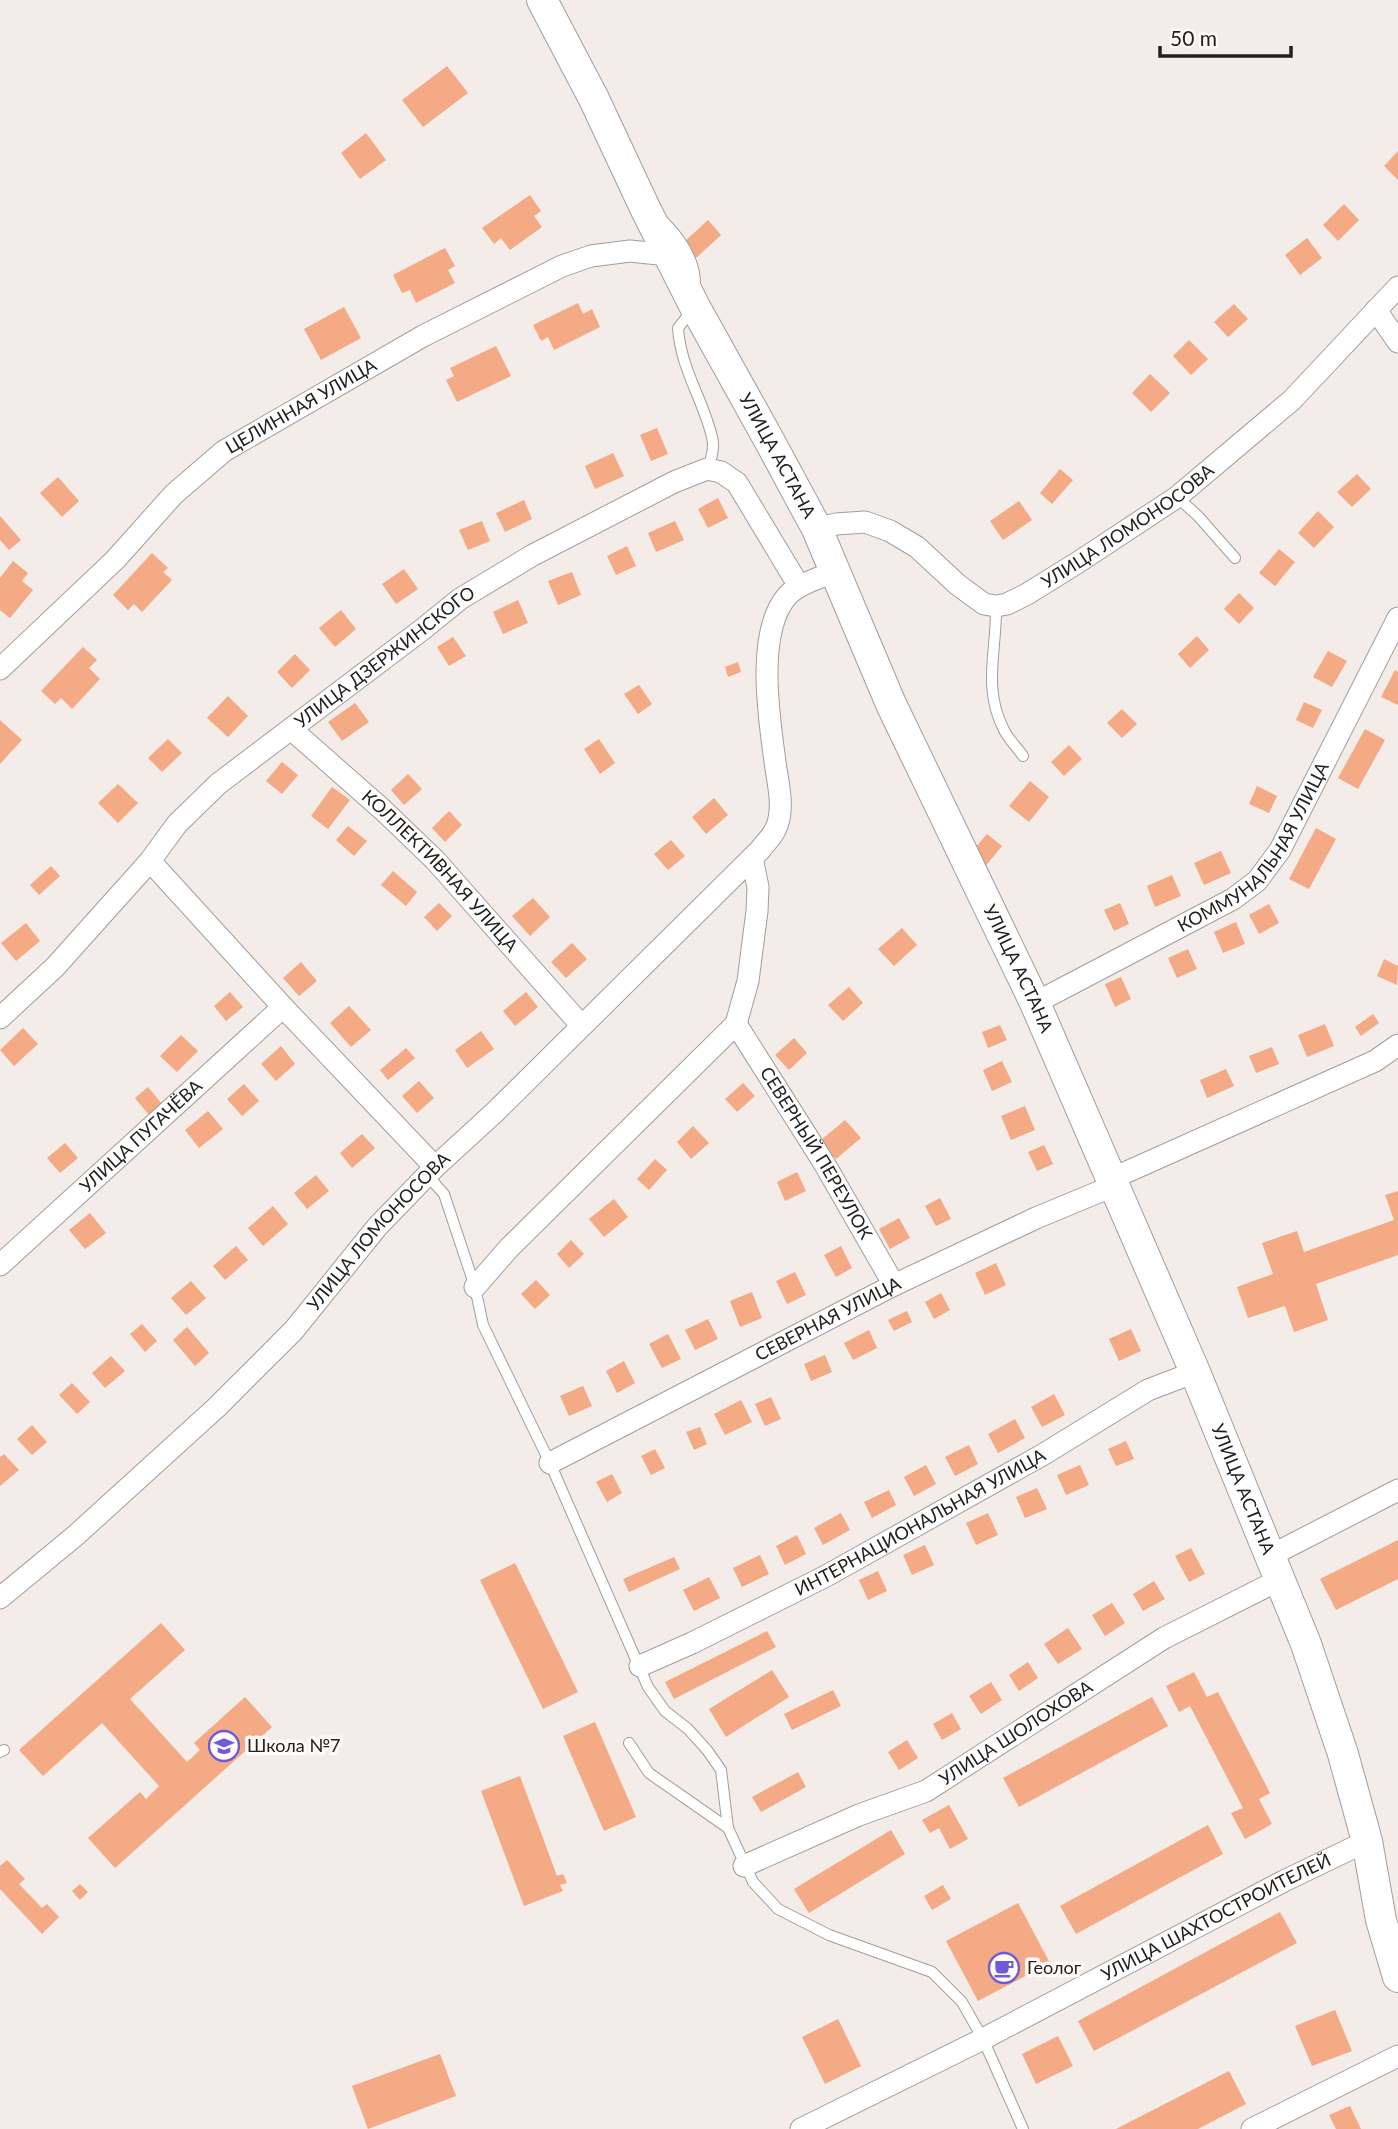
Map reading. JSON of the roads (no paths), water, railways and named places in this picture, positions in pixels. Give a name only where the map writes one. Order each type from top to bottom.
[{"type":"street","name":"УЛИЦА АСТАНА","points":[[542,0],[594,99],[695,307],[817,529],[897,716],[1035,1003],[1195,1372],[1306,1644],[1343,1754],[1367,1841],[1381,1920],[1398,1977]]},
{"type":"street","name":"ЦЕЛИННАЯ УЛИЦА","points":[[0,669],[115,560],[174,494],[224,451],[423,336],[562,266],[591,256],[630,251],[668,255]]},
{"type":"street","name":"УЛИЦА ЛОМОНОСОВА","points":[[996,606],[1007,604],[1037,588],[1177,497],[1292,400],[1398,288]]},
{"type":"street","points":[[1376,310],[1398,342]]},
{"type":"street","points":[[707,468],[721,472],[737,484],[799,586]]},
{"type":"street","name":"УЛИЦА ДЗЕРЖИНСКОГО","points":[[3,1009],[55,967],[150,861],[177,824],[218,784],[460,599],[602,517],[707,468]]},
{"type":"street","points":[[817,529],[836,524],[865,522],[891,531],[917,547],[984,604],[996,606]]},
{"type":"street","name":"УЛИЦА ЛОМОНОСОВА","points":[[0,1598],[75,1536],[217,1407],[294,1330],[377,1227],[431,1171],[495,1112],[752,858],[776,828],[780,806],[768,709],[767,648],[774,620],[786,597],[799,586],[836,571]]},
{"type":"street","name":"КОММУНАЛЬНАЯ УЛИЦА","points":[[1035,1003],[1233,899],[1257,881],[1280,850],[1398,618]]},
{"type":"street","name":"КОЛЛЕКТИВНАЯ УЛИЦА","points":[[290,729],[383,810],[435,860],[581,1025]]},
{"type":"street","points":[[475,1287],[509,1248],[736,1024],[748,981],[757,911],[758,887],[752,858]]},
{"type":"street","points":[[150,861],[431,1171]]},
{"type":"street","name":"УЛИЦА ПУГАЧЁВА","points":[[0,1265],[283,1007]]},
{"type":"street","name":"СЕВЕРНЫЙ ПЕРЕУЛОК","points":[[736,1024],[824,1163],[894,1285]]},
{"type":"street","name":"СЕВЕРНАЯ УЛИЦА","points":[[550,1463],[894,1285],[1375,1061],[1398,1045]]},
{"type":"street","name":"ИНТЕРНАЦИОНАЛЬНАЯ УЛИЦА","points":[[640,1665],[692,1643],[826,1576],[1044,1454],[1148,1391],[1195,1372]]},
{"type":"street","name":"УЛИЦА ШОЛОХОВА","points":[[744,1866],[859,1815],[926,1791],[1398,1490]]},
{"type":"street","name":"УЛИЦА ШАХТОСТРОИТЕЛЕЙ","points":[[802,2129],[984,2039],[1284,1881],[1367,1841]]},
{"type":"street","points":[[1252,2129],[1398,2056]]},
{"type":"lane","points":[[645,208],[676,234],[696,275],[695,307],[678,328],[680,349],[713,439],[713,456],[707,468]]},
{"type":"lane","points":[[1177,497],[1198,516],[1235,558]]},
{"type":"lane","points":[[996,606],[991,672],[992,701],[1004,731],[1023,756]]},
{"type":"lane","points":[[431,1171],[444,1194],[475,1287],[484,1325],[550,1463],[648,1687],[665,1711],[688,1729],[721,1770],[728,1828],[753,1882],[778,1909],[829,1936],[932,1972],[962,2002],[984,2039],[1023,2129]]},
{"type":"lane","points":[[628,1743],[649,1773],[728,1828]]},
{"type":"place","name":"Школа №7","points":[[224,1746]]},
{"type":"place","name":"Геолог","points":[[1004,1968]]}]
